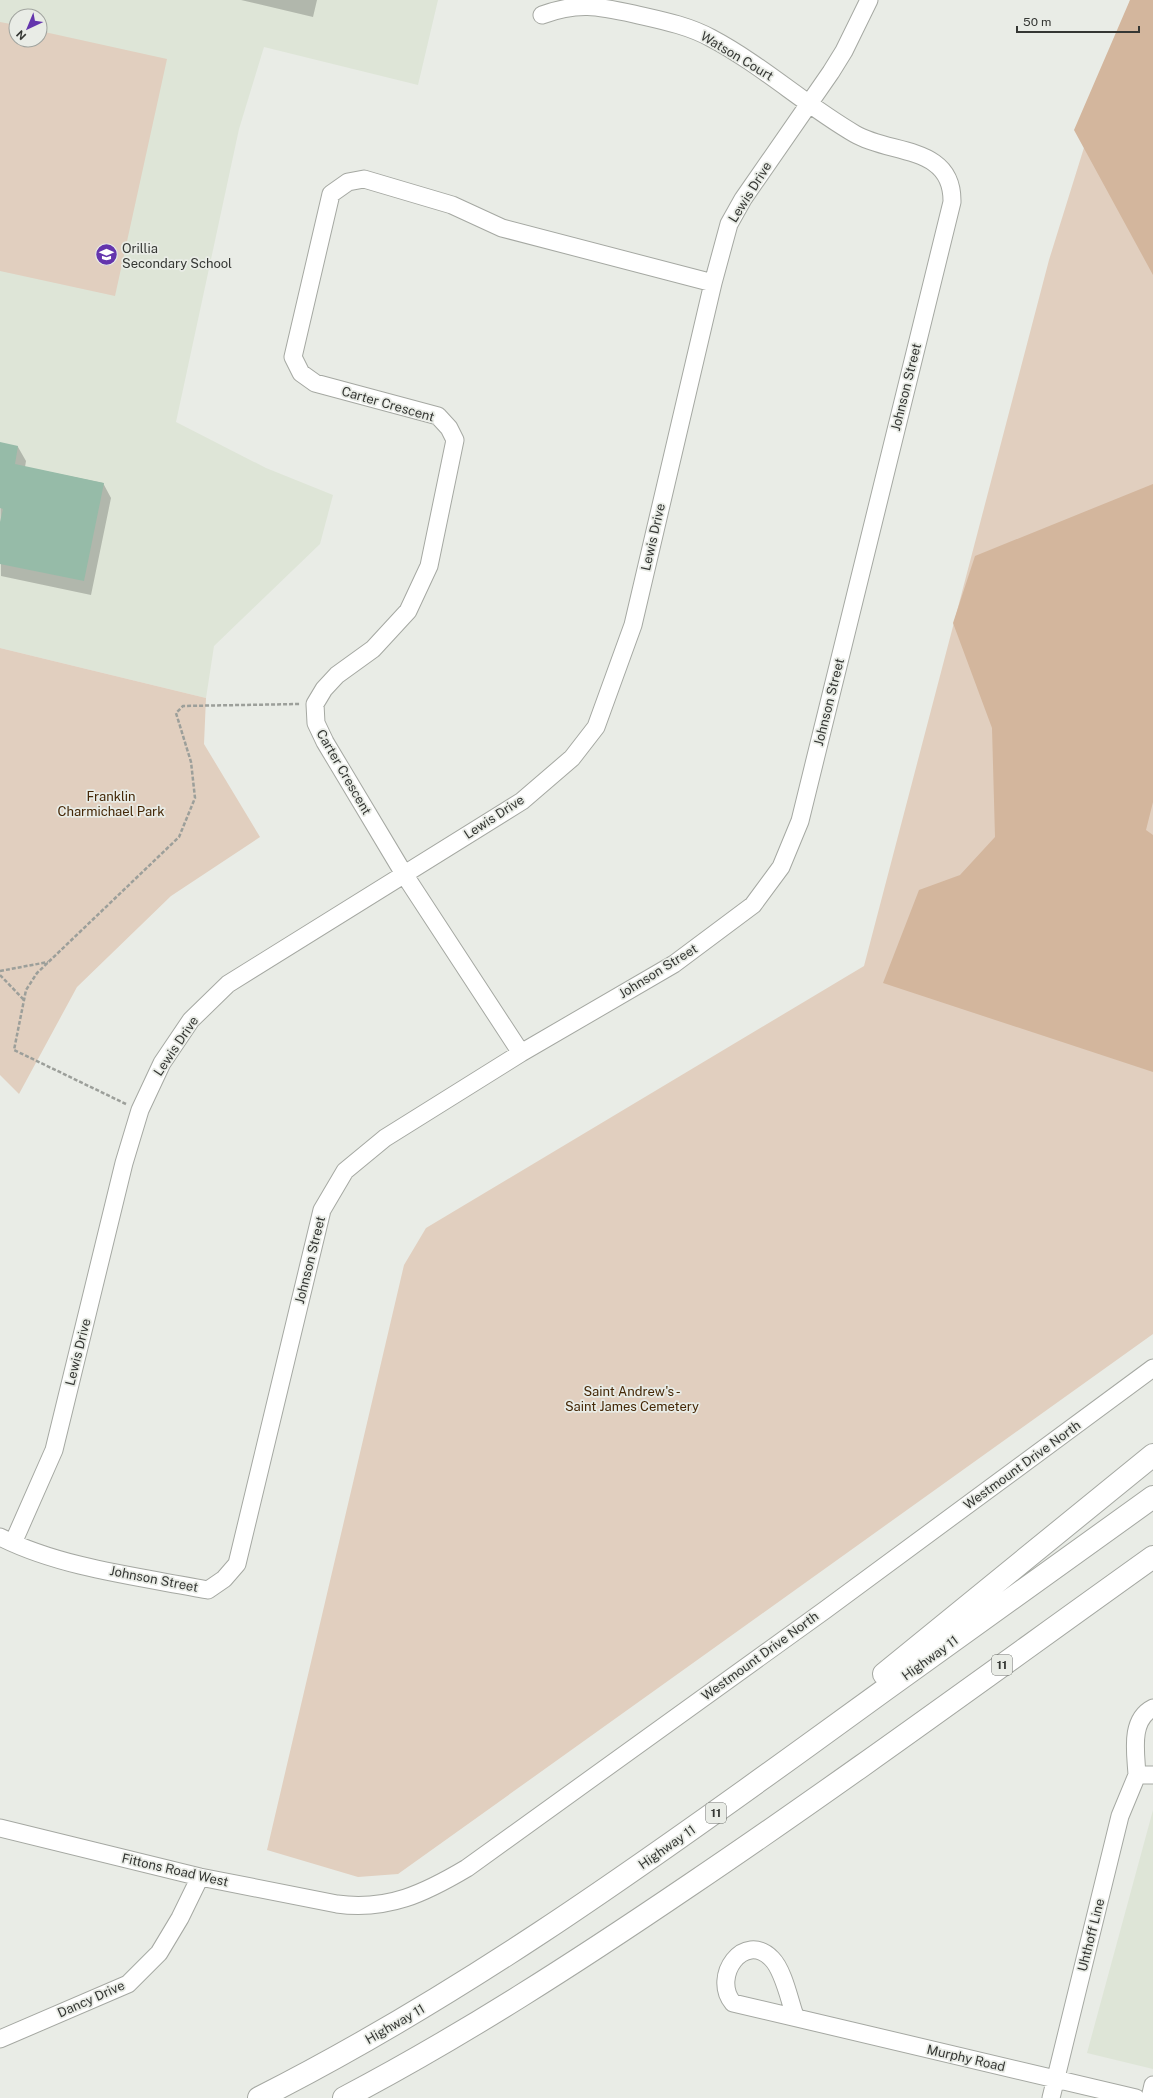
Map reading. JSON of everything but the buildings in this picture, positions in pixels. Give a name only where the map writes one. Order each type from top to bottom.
[{"type":"highway","points":[[807,1746],[876,1680],[1153,1455]]},
{"type":"highway","name":"Highway 11","points":[[259,2098],[326,2064],[451,1991],[582,1906],[1153,1497]]},
{"type":"highway","name":"11","points":[[344,2098],[410,2063],[587,1954],[773,1829],[1153,1557]]},
{"type":"street","name":"Lewis Drive","points":[[6,1540],[54,1450],[124,1163],[140,1110],[162,1063],[192,1020],[228,984],[522,801],[572,758],[596,727],[633,625],[713,283],[729,224],[743,199],[844,51],[869,0]]},
{"type":"street","name":"Watson Court","points":[[542,15],[560,9],[578,6],[600,7],[679,24],[718,42],[751,62],[809,103]]},
{"type":"street","name":"Johnson Street","points":[[6,1540],[61,1561],[208,1590],[224,1579],[237,1564],[322,1210],[345,1171],[385,1138],[521,1053],[674,964],[753,905],[781,867],[800,821],[952,202],[952,194],[946,172],[933,160],[856,135],[809,103]]},
{"type":"street","name":"Carter Crescent","points":[[521,1053],[404,874],[325,742],[316,723],[315,704],[324,689],[337,675],[373,649],[408,611],[429,566],[455,440],[449,428],[438,416],[315,383],[302,373],[293,357],[331,194],[348,182],[364,179],[452,205],[502,228],[713,283]]},
{"type":"street","name":"Westmount Drive North","points":[[351,1906],[380,1905],[408,1898],[437,1886],[467,1868],[825,1610],[1153,1368]]},
{"type":"street","name":"Uhthoff Line","points":[[1051,2098],[1120,1816],[1145,1775],[1137,1729],[1141,1718],[1153,1708]]},
{"type":"street","name":"Fittons Road West","points":[[0,1828],[200,1877],[351,1906]]},
{"type":"street","name":"Dancy Drive","points":[[0,2039],[128,1984],[159,1953],[180,1918],[200,1877]]},
{"type":"street","name":"Murphy Road","points":[[797,2018],[778,1967],[772,1958],[762,1952],[754,1950],[745,1951],[733,1960],[728,1970],[726,1982],[727,1992],[733,2003],[1136,2098]]},
{"type":"street","points":[[1150,2098],[1153,2085]]},
{"type":"path","points":[[140,1110],[14,1050],[26,990],[37,972],[179,837],[195,798],[191,762],[176,713],[183,706],[315,704]]},
{"type":"path","points":[[0,970],[48,962]]},
{"type":"path","points":[[0,975],[24,1001]]},
{"type":"shaded area","points":[[0,0],[438,0],[418,85],[264,47],[239,129],[176,422],[266,468],[333,495],[320,544],[214,646],[206,698],[0,648]]},
{"type":"shaded area","points":[[1130,0],[1153,0],[1153,275],[1074,130]]},
{"type":"shaded area","points":[[1153,484],[1153,802],[1146,830],[1153,835],[1153,1072],[883,983],[919,890],[960,875],[995,837],[992,728],[953,623],[975,556]]},
{"type":"shaded area","points":[[1153,1810],[1153,2069],[1087,2053]]},
{"type":"green space","name":"Saint Andrew's - Saint James Cemetery","points":[[1130,0],[1153,0],[1153,1334],[398,1874],[358,1877],[267,1850],[404,1265],[426,1228],[864,966],[1049,260]]},
{"type":"green space","points":[[0,22],[8,24],[8,48],[48,48],[48,33],[167,59],[115,296],[0,271]]},
{"type":"green space","name":"Franklin Charmichael Park","points":[[0,648],[206,698],[204,744],[260,837],[171,896],[77,987],[19,1094],[0,1075]]},
{"type":"place","name":"Orillia Secondary School","points":[[106,255]]}]
